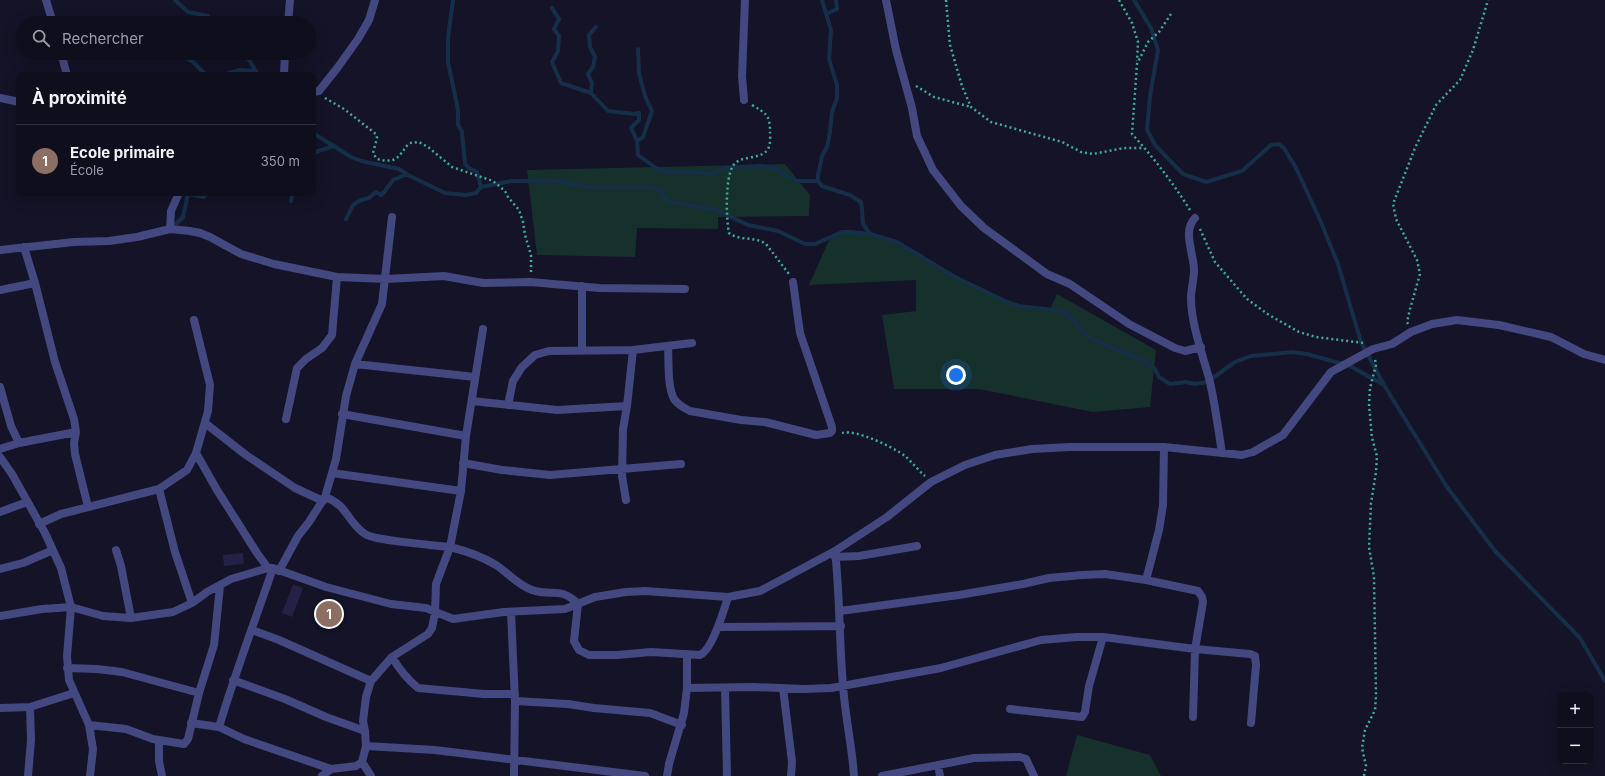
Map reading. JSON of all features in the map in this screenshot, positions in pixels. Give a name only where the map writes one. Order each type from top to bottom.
[{"type":"street","points":[[46,0],[51,16]]},
{"type":"street","points":[[289,16],[290,0]]},
{"type":"street","points":[[316,92],[319,91],[358,39],[369,20],[375,0]]},
{"type":"street","points":[[744,100],[742,76],[745,0]]},
{"type":"street","points":[[886,0],[904,82],[912,108],[917,136],[933,170],[961,206],[984,228],[1047,274],[1070,284],[1129,324],[1175,348],[1185,351],[1201,347]]},
{"type":"street","points":[[63,60],[66,72]]},
{"type":"street","points":[[284,72],[285,60]]},
{"type":"street","points":[[0,98],[16,101]]},
{"type":"street","points":[[170,229],[171,211],[178,196]]},
{"type":"street","points":[[219,727],[233,680],[273,569],[324,499],[332,474],[341,432],[342,414],[355,364],[382,304],[392,216]]},
{"type":"street","points":[[1195,218],[1191,222],[1190,226],[1190,243],[1194,270],[1191,298],[1193,319],[1212,393],[1222,453]]},
{"type":"street","points":[[0,250],[74,242],[109,241],[137,237],[170,229],[190,231],[210,237],[241,254],[274,264],[337,277],[386,279],[444,276],[483,283],[530,282],[599,288],[685,290]]},
{"type":"street","points":[[24,247],[35,283],[55,362],[74,419],[76,432],[74,443],[75,454],[88,507]]},
{"type":"street","points":[[286,419],[297,368],[306,359],[322,348],[332,335],[337,277]]},
{"type":"street","points":[[668,346],[670,390],[675,401],[690,411],[741,420],[765,422],[816,435],[830,433],[832,431],[832,427],[800,333],[793,282]]},
{"type":"street","points":[[0,290],[35,283]]},
{"type":"street","points":[[582,286],[582,350]]},
{"type":"street","points":[[39,524],[61,514],[159,489],[187,470],[196,453],[205,423],[208,411],[210,385],[194,320]]},
{"type":"street","points":[[196,453],[217,490],[257,553],[273,569],[326,587],[391,604],[426,608],[435,613],[453,619],[485,614],[565,609],[595,597],[626,592],[645,591],[728,597],[760,591],[835,554],[887,517],[931,482],[965,465],[995,455],[1025,450],[1070,447],[1164,447],[1242,455],[1254,452],[1283,435],[1331,372],[1373,349],[1392,344],[1411,332],[1432,324],[1458,320],[1499,325],[1551,337],[1584,354],[1605,360]]},
{"type":"street","points":[[322,776],[331,770],[356,766],[362,762],[366,746],[363,721],[366,697],[371,681],[392,657],[428,634],[432,628],[435,613],[436,584],[450,547],[461,491],[466,436],[483,329]]},
{"type":"street","points":[[508,405],[513,380],[522,367],[535,355],[549,351],[633,350],[692,343]]},
{"type":"street","points":[[626,500],[622,482],[623,429],[628,406],[633,350]]},
{"type":"street","points":[[355,364],[475,377]]},
{"type":"street","points":[[0,387],[11,426],[19,443]]},
{"type":"street","points":[[472,401],[558,410],[628,406]]},
{"type":"street","points":[[342,414],[466,436]]},
{"type":"street","points":[[205,423],[246,455],[295,488],[324,499],[335,500],[356,526],[366,535],[379,539],[465,550],[495,565],[530,590],[538,592],[561,593],[573,599],[578,604]]},
{"type":"street","points":[[0,449],[19,443],[76,432]]},
{"type":"street","points":[[1146,580],[1159,530],[1163,505],[1164,447]]},
{"type":"street","points":[[0,457],[12,474],[53,550],[61,568],[71,607],[68,626],[67,668],[69,680],[74,693],[89,725],[93,749],[90,776]]},
{"type":"street","points":[[463,463],[502,470],[550,475],[681,464]]},
{"type":"street","points":[[332,474],[461,491]]},
{"type":"street","points":[[159,489],[192,603]]},
{"type":"street","points":[[0,512],[27,502]]},
{"type":"street","points":[[835,554],[859,556],[917,546]]},
{"type":"street","points":[[0,569],[23,563],[53,550]]},
{"type":"street","points":[[116,550],[121,566],[131,618]]},
{"type":"street","points":[[835,554],[841,626],[843,686],[854,776]]},
{"type":"street","points":[[0,616],[42,609],[71,607],[103,616],[131,618],[173,612],[192,603],[231,579],[273,569]]},
{"type":"street","points":[[840,611],[959,595],[1062,576],[1105,574],[1146,580],[1198,591],[1203,602],[1195,649],[1193,717]]},
{"type":"street","points":[[89,725],[126,729],[159,740],[184,744],[188,739],[199,693],[214,645],[217,628],[220,586]]},
{"type":"street","points":[[578,604],[574,641],[579,650],[590,655],[617,655],[651,652],[700,655],[704,653],[718,627],[728,597]]},
{"type":"street","points":[[511,612],[515,698],[514,776]]},
{"type":"street","points":[[718,627],[841,626]]},
{"type":"street","points":[[252,630],[279,640],[371,681]]},
{"type":"street","points":[[1010,709],[1082,717],[1086,712],[1089,686],[1102,636]]},
{"type":"street","points":[[687,688],[831,688],[941,668],[1042,640],[1102,636],[1195,649],[1250,654],[1255,656],[1251,723]]},
{"type":"street","points":[[667,776],[669,764],[682,724],[687,688],[687,654]]},
{"type":"street","points":[[392,657],[402,673],[418,688],[650,713],[682,724]]},
{"type":"street","points":[[67,668],[122,672],[199,693]]},
{"type":"street","points":[[233,680],[285,698],[326,717],[365,731]]},
{"type":"street","points":[[725,688],[727,776]]},
{"type":"street","points":[[783,688],[792,762],[791,776]]},
{"type":"street","points":[[0,708],[30,707],[74,693]]},
{"type":"street","points":[[28,776],[31,740],[30,707]]},
{"type":"street","points":[[191,723],[219,727],[244,739],[331,770]]},
{"type":"street","points":[[159,740],[159,761],[162,776]]},
{"type":"street","points":[[366,746],[435,750],[514,760],[603,774],[645,776]]},
{"type":"street","points":[[882,776],[974,758],[1020,757],[1026,759],[1034,776]]},
{"type":"street","points":[[362,762],[371,776]]},
{"type":"street","points":[[938,765],[940,776]]},
{"type":"path","points":[[946,0],[950,45],[962,86],[971,107]]},
{"type":"path","points":[[1119,0],[1132,24],[1138,42],[1132,134],[1175,187],[1195,218],[1215,262],[1247,299],[1269,315],[1299,332],[1316,338],[1364,343],[1373,349],[1376,365],[1370,388],[1369,404],[1372,438],[1378,456],[1371,503],[1369,547],[1374,577],[1376,695],[1375,710],[1365,730],[1362,748],[1366,766],[1364,776]]},
{"type":"path","points":[[1411,332],[1407,322],[1420,274],[1417,260],[1396,219],[1393,204],[1415,148],[1436,105],[1460,80],[1473,50],[1488,0]]},
{"type":"path","points":[[1137,64],[1148,42],[1158,32],[1170,14]]},
{"type":"path","points":[[904,82],[922,88],[934,96],[971,107],[991,122],[1062,142],[1080,152],[1093,154],[1124,148],[1144,148]]},
{"type":"path","points":[[316,93],[344,109],[376,134],[377,138],[373,153],[377,159],[387,162],[395,159],[401,156],[409,143],[419,142],[428,147],[452,167],[492,181],[505,191],[518,210],[523,222],[531,256],[530,282]]},
{"type":"path","points":[[744,100],[766,113],[770,121],[770,143],[768,149],[762,153],[738,160],[733,164],[727,186],[728,232],[733,236],[761,241],[766,244],[784,266],[793,282]]},
{"type":"path","points":[[832,431],[837,434],[850,431],[887,445],[905,456],[931,482]]},
{"type":"green space","points":[[785,164],[810,195],[809,216],[718,217],[718,229],[637,228],[635,257],[537,255],[527,170]]},
{"type":"green space","points":[[842,232],[865,233],[886,239],[907,248],[987,294],[1008,303],[1050,309],[1057,294],[1156,350],[1150,407],[1093,412],[979,389],[894,389],[882,315],[916,311],[916,280],[809,285],[830,238]]},
{"type":"green space","points":[[1077,735],[1150,755],[1161,776],[1066,776]]},
{"type":"building","points":[[243,553],[244,564],[224,566],[223,555]]},
{"type":"building","points":[[293,584],[303,588],[292,617],[282,613]]},
{"type":"waterway","points":[[175,0],[188,12],[208,16]]},
{"type":"waterway","points":[[453,0],[448,38],[448,62],[458,110],[458,125],[462,132],[465,164],[477,172],[481,187]]},
{"type":"waterway","points":[[822,0],[831,30],[829,59],[837,85],[837,98],[832,112],[827,147],[822,156],[818,181],[822,186],[850,195],[861,202],[863,224],[870,234]]},
{"type":"waterway","points":[[826,14],[837,9],[836,0]]},
{"type":"waterway","points":[[1134,0],[1151,28],[1158,50],[1150,96],[1147,130],[1155,145],[1183,174],[1206,182],[1242,171],[1271,145],[1279,144],[1284,148],[1296,168],[1320,220],[1338,264],[1361,342],[1384,385],[1447,487],[1495,551],[1580,638],[1605,681]]},
{"type":"waterway","points":[[552,8],[559,19],[554,29],[559,36],[558,51],[552,62],[561,83],[591,93],[608,111],[634,114],[639,113],[639,120],[631,128],[637,141],[638,155],[656,168],[667,172],[713,174],[724,168],[760,166],[775,168],[797,181],[818,181]]},
{"type":"waterway","points":[[591,93],[592,83],[588,74],[593,67],[595,57],[590,47],[589,35],[596,27]]},
{"type":"waterway","points":[[637,141],[643,137],[652,111],[645,96],[639,73],[638,49]]},
{"type":"waterway","points":[[190,60],[203,72]]},
{"type":"waterway","points":[[249,60],[256,72]]},
{"type":"waterway","points":[[233,72],[240,70],[256,71]]},
{"type":"waterway","points":[[316,135],[351,157],[361,161],[399,169],[445,193],[466,195],[476,193],[481,187],[512,181],[556,181],[587,187],[651,187],[661,191],[665,199],[671,202],[716,210],[748,225],[778,231],[805,244],[815,244],[842,232],[870,234],[897,242],[955,277],[1007,302],[1019,306],[1062,311],[1073,320],[1081,331],[1094,340],[1146,362],[1155,369],[1159,377],[1170,384],[1186,382],[1195,384],[1207,382],[1235,362],[1251,356],[1292,352],[1307,354],[1350,366],[1384,385]]},
{"type":"waterway","points":[[316,152],[334,146]]},
{"type":"waterway","points":[[346,219],[353,205],[361,200],[369,198],[376,192],[381,195],[393,180],[407,174]]},
{"type":"waterway","points":[[174,226],[183,217],[188,196]]},
{"type":"waterway","points":[[199,196],[205,196]]},
{"type":"waterway","points":[[291,201],[292,196]]},
{"type":"place","name":"Ecole primaire","points":[[329,614]]}]
